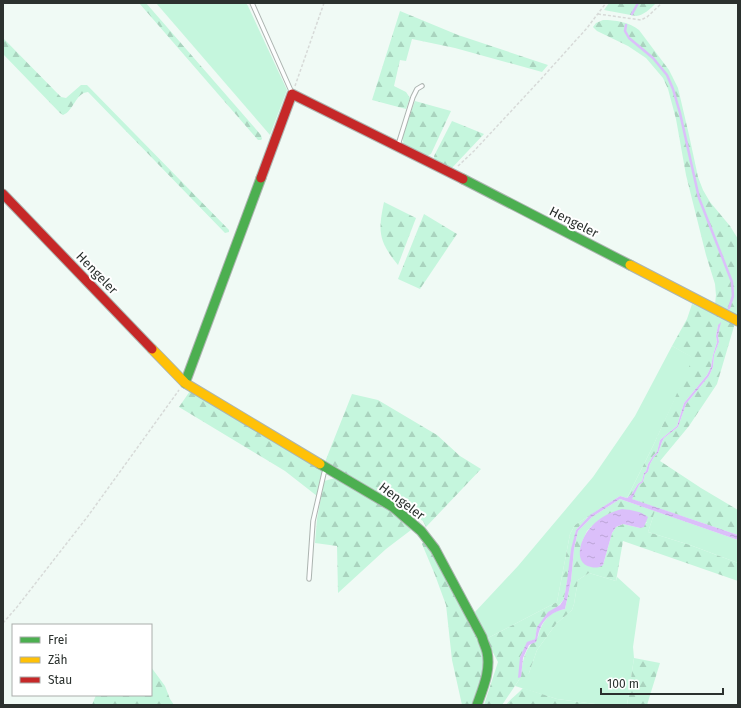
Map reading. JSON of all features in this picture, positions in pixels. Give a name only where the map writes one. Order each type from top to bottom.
[{"type":"street","name":"Hengeler","points":[[292,94],[398,146],[738,321]]},
{"type":"street","points":[[185,382],[292,94]]},
{"type":"street","name":"Hengeler","points":[[3,194],[185,382],[393,507],[410,520],[427,537],[435,549],[482,637],[488,653],[484,684],[477,705]]},
{"type":"lane","points":[[252,3],[292,94]]},
{"type":"lane","points":[[398,146],[413,96],[416,89],[422,86]]},
{"type":"lane","points":[[309,579],[313,521],[324,473],[328,468]]},
{"type":"path","points":[[292,94],[324,3]]},
{"type":"path","points":[[451,173],[474,151],[541,79],[606,3]]},
{"type":"path","points":[[598,14],[641,20],[647,17],[662,3]]},
{"type":"path","points":[[3,623],[18,607],[88,516],[185,382]]},
{"type":"green space","points":[[139,3],[146,3],[261,135],[261,140],[258,140]]},
{"type":"green space","points":[[156,3],[246,3],[287,90],[270,135]]},
{"type":"green space","points":[[609,3],[656,3],[644,13],[636,16],[604,10]]},
{"type":"green space","points":[[400,11],[458,35],[548,65],[542,72],[455,48],[412,39],[406,61],[400,60],[394,86],[406,92],[410,98],[406,109],[372,100]]},
{"type":"green space","points":[[603,20],[622,22],[639,30],[669,70],[678,88],[698,177],[703,190],[710,202],[730,226],[738,239],[738,316],[715,304],[715,284],[706,255],[686,175],[676,119],[668,89],[663,78],[646,58],[628,46],[597,31],[593,27],[596,23]]},
{"type":"green space","points":[[3,38],[61,97],[66,98],[81,85],[87,85],[229,230],[229,232],[225,233],[88,92],[80,95],[67,113],[63,115],[60,113],[3,54]]},
{"type":"green space","points":[[415,101],[451,111],[431,154],[425,157],[404,146],[402,136]]},
{"type":"green space","points":[[452,121],[484,134],[450,170],[435,162],[434,156]]},
{"type":"green space","points":[[384,202],[416,218],[398,265],[391,257],[381,235],[381,221]]},
{"type":"green space","points":[[424,214],[457,234],[420,289],[398,279]]},
{"type":"green space","points":[[692,304],[735,323],[717,384],[689,426],[660,461],[738,510],[738,535],[631,499],[639,485],[643,482],[645,474],[648,472],[650,464],[658,453],[664,438],[678,427],[686,404],[709,376],[713,367],[714,355],[719,342],[718,336],[720,326],[718,325],[716,336],[717,342],[711,367],[707,375],[684,403],[677,426],[660,440],[657,452],[648,464],[642,481],[627,498],[653,446],[693,358],[672,346],[687,319]]},
{"type":"green space","points":[[672,346],[694,358],[627,498],[620,496],[575,525],[570,534],[557,602],[486,639],[475,612],[518,566],[593,477],[635,416]]},
{"type":"green space","points":[[190,391],[322,471],[317,496],[285,471],[179,407]]},
{"type":"green space","points":[[352,394],[378,400],[437,435],[460,456],[481,469],[426,527],[423,521],[325,462]]},
{"type":"green space","points":[[335,478],[385,507],[403,521],[411,530],[386,549],[338,593],[337,546],[315,543],[317,519],[324,481]]},
{"type":"green space","points":[[620,499],[655,511],[648,532],[690,545],[738,563],[738,581],[623,541],[616,581],[589,573],[578,580],[572,610],[556,624],[537,650],[529,673],[525,678],[519,680],[502,705],[484,705],[498,662],[486,639],[557,602],[570,534],[575,525],[590,515],[576,530],[564,599],[541,623],[537,630],[535,639],[531,641],[520,657],[521,677],[522,665],[527,650],[538,637],[544,622],[555,612],[565,609],[571,581],[574,549],[578,531],[592,517]],"holes":[[[647,522],[640,528],[623,524],[616,527],[612,533],[603,565],[582,542],[587,531],[592,526]]]},
{"type":"green space","points":[[655,511],[738,540],[738,563],[690,545],[648,532]]},
{"type":"green space","points":[[424,541],[470,622],[480,643],[483,657],[483,669],[472,705],[462,705],[452,660],[446,605],[422,544]]},
{"type":"green space","points":[[589,573],[616,581],[617,577],[640,598],[633,647],[634,658],[627,705],[603,705],[557,699],[515,686],[519,680],[529,673],[537,650],[556,624],[572,610],[578,580]]},
{"type":"green space","points":[[634,658],[660,663],[647,705],[627,705]]},
{"type":"green space","points":[[152,668],[165,686],[174,705],[92,705],[96,696],[152,696]]},
{"type":"green space","points":[[523,688],[557,699],[603,705],[506,705]]},
{"type":"water","points":[[721,322],[718,336],[719,342],[714,355],[713,367],[709,376],[686,404],[678,427],[664,438],[658,453],[650,464],[648,472],[645,474],[643,482],[639,485],[632,499],[738,535],[738,540],[620,499],[592,517],[578,531],[574,549],[571,581],[565,609],[553,613],[544,622],[539,631],[536,642],[529,645],[523,658],[521,677],[518,678],[520,657],[527,642],[535,639],[537,627],[548,612],[560,605],[564,599],[571,549],[576,530],[590,515],[620,496],[627,498],[642,481],[648,464],[657,452],[660,440],[677,426],[684,403],[707,375],[711,367],[717,342],[716,336],[718,325]]},
{"type":"water","points":[[622,509],[636,511],[648,517],[644,527],[640,528],[623,524],[616,527],[612,533],[603,565],[596,568],[585,564],[581,560],[580,548],[588,530],[602,517]]},
{"type":"waterway","points":[[632,14],[638,3]]},
{"type":"waterway","points":[[626,25],[625,31],[629,38],[653,58],[667,75],[673,89],[680,113],[699,198],[732,282],[733,296],[729,308]]},
{"type":"traffic: fast","points":[[185,383],[261,178]]},
{"type":"traffic: fast","points":[[463,179],[630,265]]},
{"type":"traffic: fast","points":[[320,464],[393,507],[421,531],[435,549],[482,637],[487,650],[487,672],[477,705]]},
{"type":"traffic: slow","points":[[630,265],[738,321]]},
{"type":"traffic: slow","points":[[152,349],[185,383],[320,464]]},
{"type":"traffic: jam","points":[[261,178],[292,94],[463,179]]},
{"type":"traffic: jam","points":[[3,194],[152,349]]}]
